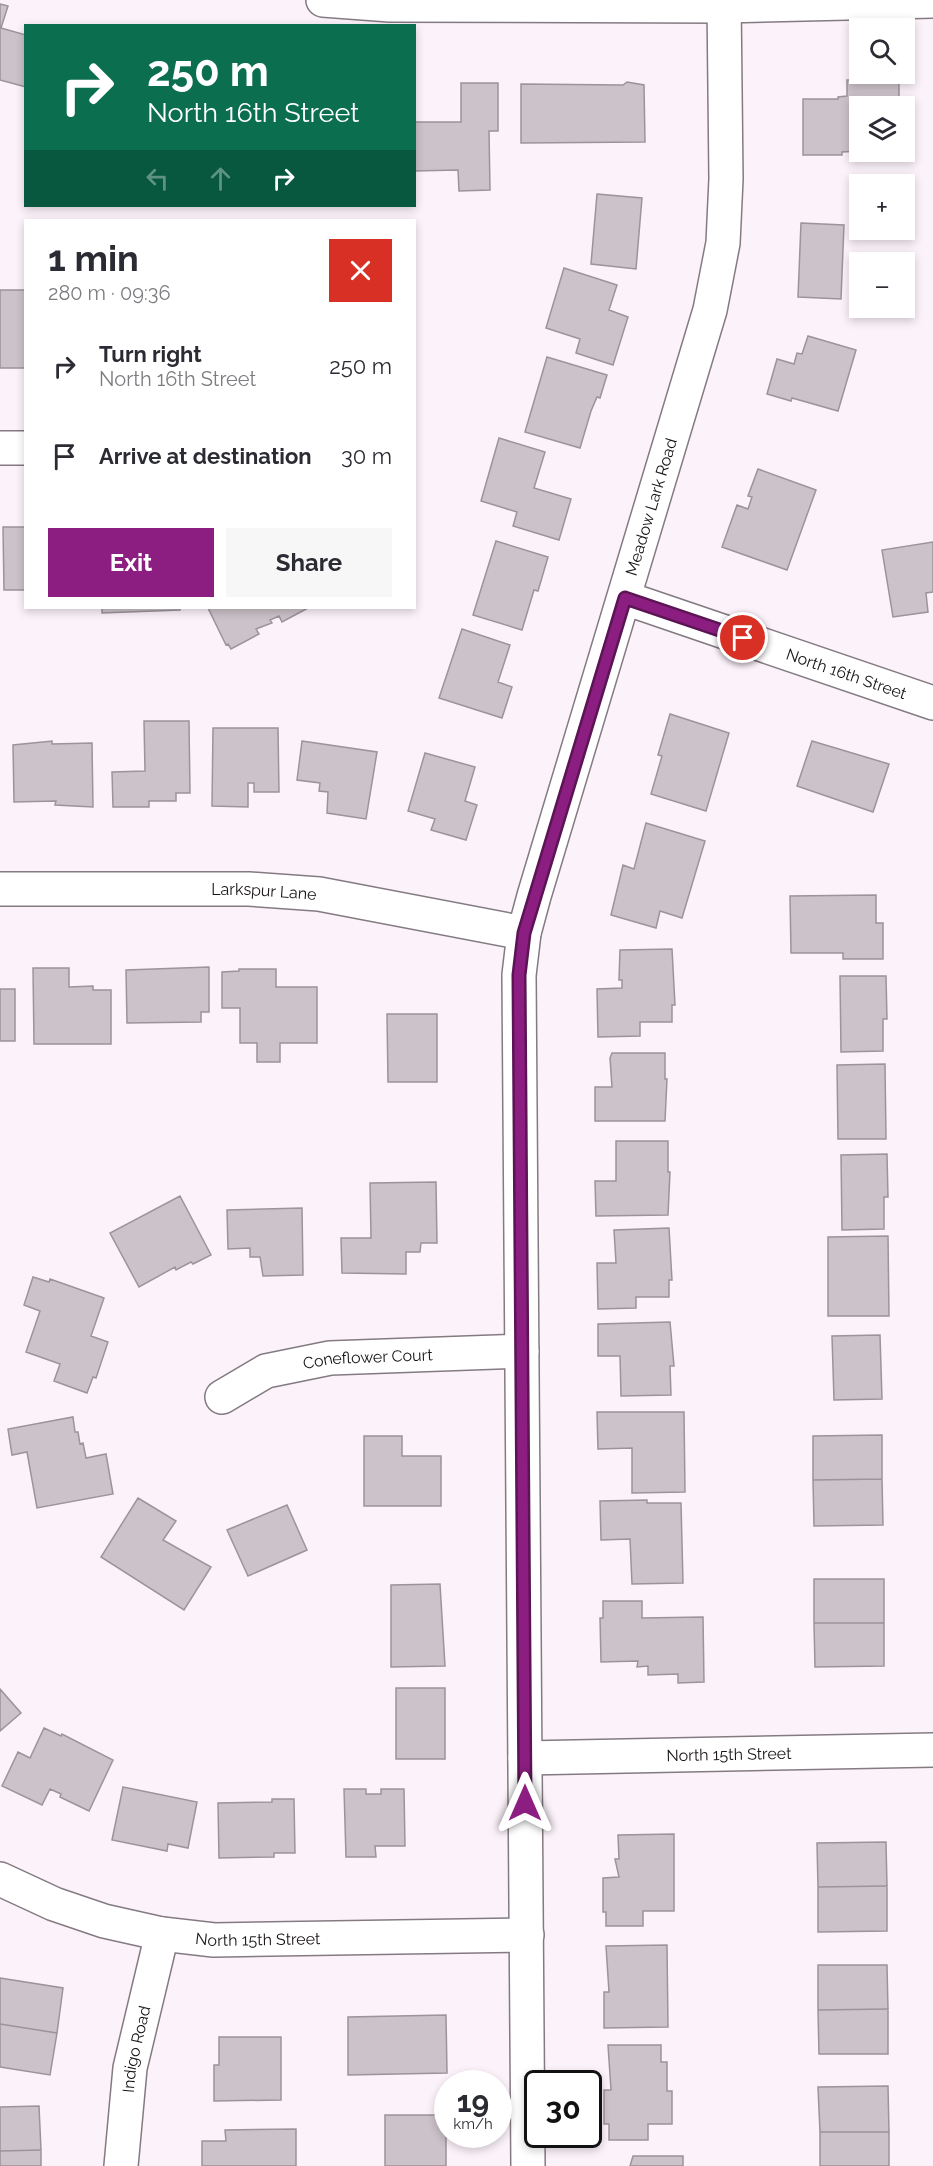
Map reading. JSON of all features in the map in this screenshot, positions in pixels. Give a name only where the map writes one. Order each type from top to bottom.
[{"type":"street","points":[[323,0],[390,6],[933,2]]},
{"type":"street","name":"Meadow Lark Road","points":[[528,2166],[519,975],[524,933],[710,310],[723,243],[726,179],[724,3]]},
{"type":"street","points":[[0,448],[24,448]]},
{"type":"street","name":"North 16th Street","points":[[625,598],[933,703]]},
{"type":"street","name":"Larkspur Lane","points":[[0,889],[249,889],[319,894],[524,933]]},
{"type":"street","name":"Coneflower Court","points":[[222,1397],[266,1371],[330,1358],[522,1351]]},
{"type":"street","name":"North 15th Street","points":[[525,1758],[933,1750]]},
{"type":"street","name":"North 15th Street","points":[[0,1878],[54,1904],[104,1921],[162,1934],[214,1940],[526,1935]]},
{"type":"street","name":"Indigo Road","points":[[121,2166],[129,2068],[162,1934]]},
{"type":"building","points":[[0,4],[8,6],[1,28],[24,34],[24,86],[0,80]]},
{"type":"building","points":[[847,80],[849,84],[899,84],[899,96],[849,96],[849,152],[842,152],[842,155],[803,155],[803,99],[838,99],[838,97],[847,96]]},
{"type":"building","points":[[627,82],[644,85],[645,142],[521,143],[521,84],[623,85]]},
{"type":"building","points":[[461,83],[498,83],[498,131],[489,131],[490,190],[459,191],[458,170],[416,171],[416,122],[461,122]]},
{"type":"building","points":[[597,194],[642,198],[636,269],[591,264]]},
{"type":"building","points":[[801,223],[844,225],[841,299],[798,297]]},
{"type":"building","points":[[564,268],[617,285],[609,310],[628,317],[613,365],[576,353],[580,339],[546,328]]},
{"type":"building","points":[[0,290],[24,290],[24,368],[0,368]]},
{"type":"building","points":[[808,336],[856,350],[838,411],[792,398],[791,401],[767,394],[777,359],[794,364],[797,353],[802,354]]},
{"type":"building","points":[[547,357],[607,375],[600,398],[597,397],[591,411],[580,448],[525,432]]},
{"type":"building","points":[[499,438],[545,452],[534,488],[571,499],[559,540],[513,526],[517,512],[481,501]]},
{"type":"building","points":[[758,469],[816,490],[787,570],[722,547],[737,505],[748,509],[752,497],[748,496]]},
{"type":"building","points":[[3,527],[24,527],[24,590],[4,590]]},
{"type":"building","points":[[496,541],[548,557],[538,591],[534,590],[522,630],[473,615]]},
{"type":"building","points":[[933,542],[933,592],[926,593],[928,612],[893,617],[882,550]]},
{"type":"building","points":[[102,609],[180,609],[180,610],[102,613]]},
{"type":"building","points":[[208,609],[306,609],[282,622],[279,616],[270,620],[272,623],[256,629],[259,634],[231,649],[228,644],[226,645]]},
{"type":"building","points":[[462,629],[510,645],[498,682],[512,687],[502,718],[439,698]]},
{"type":"building","points":[[670,714],[729,733],[706,811],[651,794],[662,756],[658,755]]},
{"type":"building","points":[[144,721],[189,721],[190,793],[176,793],[176,801],[149,801],[149,807],[113,807],[112,772],[145,771]]},
{"type":"building","points":[[213,728],[278,728],[279,792],[254,792],[254,783],[248,783],[248,807],[212,806]]},
{"type":"building","points":[[52,741],[52,744],[92,743],[93,807],[55,805],[56,801],[14,802],[13,745]]},
{"type":"building","points":[[302,741],[377,752],[366,819],[327,813],[328,792],[319,791],[320,783],[297,780]]},
{"type":"building","points":[[812,741],[889,764],[873,812],[797,786]]},
{"type":"building","points":[[425,753],[475,767],[465,801],[477,805],[466,840],[431,830],[435,819],[408,811]]},
{"type":"building","points":[[646,823],[705,841],[682,918],[660,911],[656,928],[611,915],[623,865],[634,869]]},
{"type":"building","points":[[876,895],[876,923],[883,923],[883,959],[843,959],[843,953],[791,953],[790,896]]},
{"type":"building","points":[[672,949],[675,1005],[672,1005],[672,1022],[640,1022],[640,1036],[598,1037],[597,989],[622,988],[622,980],[619,980],[620,950]]},
{"type":"building","points":[[209,967],[209,1012],[201,1012],[201,1022],[127,1023],[126,970]]},
{"type":"building","points":[[33,968],[69,968],[69,987],[93,986],[93,990],[111,990],[111,1044],[34,1044]]},
{"type":"building","points":[[239,969],[276,969],[276,987],[317,987],[317,1043],[280,1043],[280,1062],[257,1062],[257,1043],[240,1043],[240,1008],[222,1008],[222,972],[239,971]]},
{"type":"building","points":[[840,976],[886,976],[887,1019],[883,1019],[883,1051],[841,1052]]},
{"type":"building","points":[[0,989],[15,989],[15,1041],[0,1041]]},
{"type":"building","points":[[387,1014],[437,1014],[437,1082],[388,1082]]},
{"type":"building","points":[[612,1053],[665,1053],[665,1079],[667,1079],[665,1121],[595,1121],[595,1087],[612,1087],[610,1058]]},
{"type":"building","points":[[885,1064],[886,1139],[838,1139],[837,1065]]},
{"type":"building","points":[[616,1141],[668,1141],[668,1172],[670,1172],[668,1215],[596,1216],[595,1181],[616,1181]]},
{"type":"building","points":[[887,1154],[888,1197],[884,1197],[884,1229],[842,1230],[841,1155]]},
{"type":"building","points":[[436,1182],[437,1243],[421,1243],[420,1252],[406,1252],[406,1274],[342,1273],[341,1238],[371,1238],[370,1183]]},
{"type":"building","points":[[180,1196],[211,1255],[176,1270],[175,1267],[139,1287],[110,1233]]},
{"type":"building","points":[[302,1208],[303,1275],[263,1276],[260,1257],[250,1257],[250,1248],[228,1249],[227,1210]]},
{"type":"building","points":[[669,1228],[672,1280],[669,1280],[669,1297],[636,1297],[636,1308],[598,1309],[597,1263],[616,1263],[614,1230]]},
{"type":"building","points":[[888,1236],[889,1316],[828,1316],[828,1237]]},
{"type":"building","points":[[33,1277],[49,1282],[50,1279],[104,1298],[91,1336],[108,1342],[96,1378],[93,1377],[87,1393],[54,1381],[60,1364],[26,1352],[40,1311],[24,1305]]},
{"type":"building","points":[[670,1322],[674,1366],[670,1366],[671,1395],[621,1396],[620,1356],[598,1356],[598,1324]]},
{"type":"building","points":[[880,1335],[882,1399],[834,1400],[832,1336]]},
{"type":"building","points":[[597,1412],[684,1412],[685,1492],[632,1493],[632,1448],[598,1449]]},
{"type":"building","points":[[73,1417],[75,1432],[78,1432],[80,1444],[83,1443],[86,1458],[106,1454],[113,1494],[37,1508],[27,1452],[12,1455],[8,1429]]},
{"type":"building","points":[[882,1435],[882,1479],[813,1480],[813,1436]]},
{"type":"building","points":[[364,1436],[402,1436],[402,1456],[441,1456],[441,1506],[364,1506]]},
{"type":"building","points":[[882,1479],[883,1525],[814,1526],[813,1480]]},
{"type":"building","points":[[138,1498],[176,1521],[163,1540],[211,1567],[184,1610],[101,1557]]},
{"type":"building","points":[[647,1500],[647,1503],[681,1503],[683,1583],[632,1584],[630,1539],[601,1540],[600,1501]]},
{"type":"building","points":[[287,1505],[307,1550],[248,1576],[227,1530]]},
{"type":"building","points":[[814,1579],[884,1579],[884,1623],[814,1623]]},
{"type":"building","points":[[440,1584],[445,1666],[391,1667],[391,1585]]},
{"type":"building","points":[[603,1601],[642,1601],[642,1618],[703,1617],[704,1682],[678,1683],[678,1674],[648,1675],[648,1666],[637,1667],[638,1661],[601,1662],[600,1618],[603,1618]]},
{"type":"building","points":[[814,1623],[884,1623],[884,1666],[815,1667]]},
{"type":"building","points":[[396,1688],[445,1688],[445,1759],[396,1759]]},
{"type":"building","points":[[0,1689],[21,1713],[0,1731]]},
{"type":"building","points":[[44,1728],[61,1736],[62,1734],[113,1760],[89,1811],[60,1797],[61,1794],[50,1789],[42,1805],[2,1786],[18,1752],[30,1758]]},
{"type":"building","points":[[123,1787],[197,1802],[188,1848],[168,1844],[167,1851],[112,1840]]},
{"type":"building","points":[[344,1789],[366,1789],[366,1794],[381,1794],[381,1789],[404,1789],[405,1846],[375,1846],[376,1857],[346,1857]]},
{"type":"building","points":[[272,1799],[294,1799],[295,1853],[274,1853],[274,1857],[219,1858],[218,1803],[272,1802]]},
{"type":"building","points":[[674,1834],[674,1911],[643,1911],[643,1926],[606,1926],[606,1912],[603,1912],[603,1878],[619,1877],[615,1859],[619,1859],[618,1835]]},
{"type":"building","points":[[886,1842],[887,1886],[818,1887],[817,1843]]},
{"type":"building","points":[[887,1886],[887,1931],[818,1932],[818,1887]]},
{"type":"building","points":[[667,1945],[668,2027],[604,2028],[604,1992],[609,1992],[606,1946]]},
{"type":"building","points":[[818,1965],[887,1965],[888,2009],[818,2010]]},
{"type":"building","points":[[0,1978],[63,1988],[57,2033],[0,2024]]},
{"type":"building","points":[[888,2009],[888,2054],[819,2054],[818,2010]]},
{"type":"building","points":[[446,2015],[447,2070],[434,2070],[434,2073],[348,2075],[348,2017]]},
{"type":"building","points":[[0,2024],[57,2033],[50,2075],[0,2067]]},
{"type":"building","points":[[219,2037],[281,2037],[281,2100],[214,2101],[214,2065],[219,2065]]},
{"type":"building","points":[[608,2045],[661,2045],[661,2062],[667,2062],[667,2091],[672,2091],[672,2124],[648,2124],[648,2140],[609,2140],[609,2124],[604,2124],[604,2090],[611,2090]]},
{"type":"building","points":[[888,2086],[889,2132],[820,2132],[818,2087]]},
{"type":"building","points":[[39,2106],[41,2150],[0,2151],[0,2107]]},
{"type":"building","points":[[385,2115],[434,2115],[434,2148],[446,2148],[446,2166],[385,2166]]},
{"type":"building","points":[[296,2129],[296,2166],[202,2166],[202,2141],[226,2141],[225,2130]]},
{"type":"building","points":[[820,2132],[889,2132],[889,2166],[820,2166]]},
{"type":"building","points":[[41,2150],[41,2166],[0,2166],[0,2151]]},
{"type":"building","points":[[633,2156],[683,2156],[683,2166],[630,2166]]},
{"type":"route","points":[[525,1803],[519,975],[524,933],[625,598],[743,638]]}]
